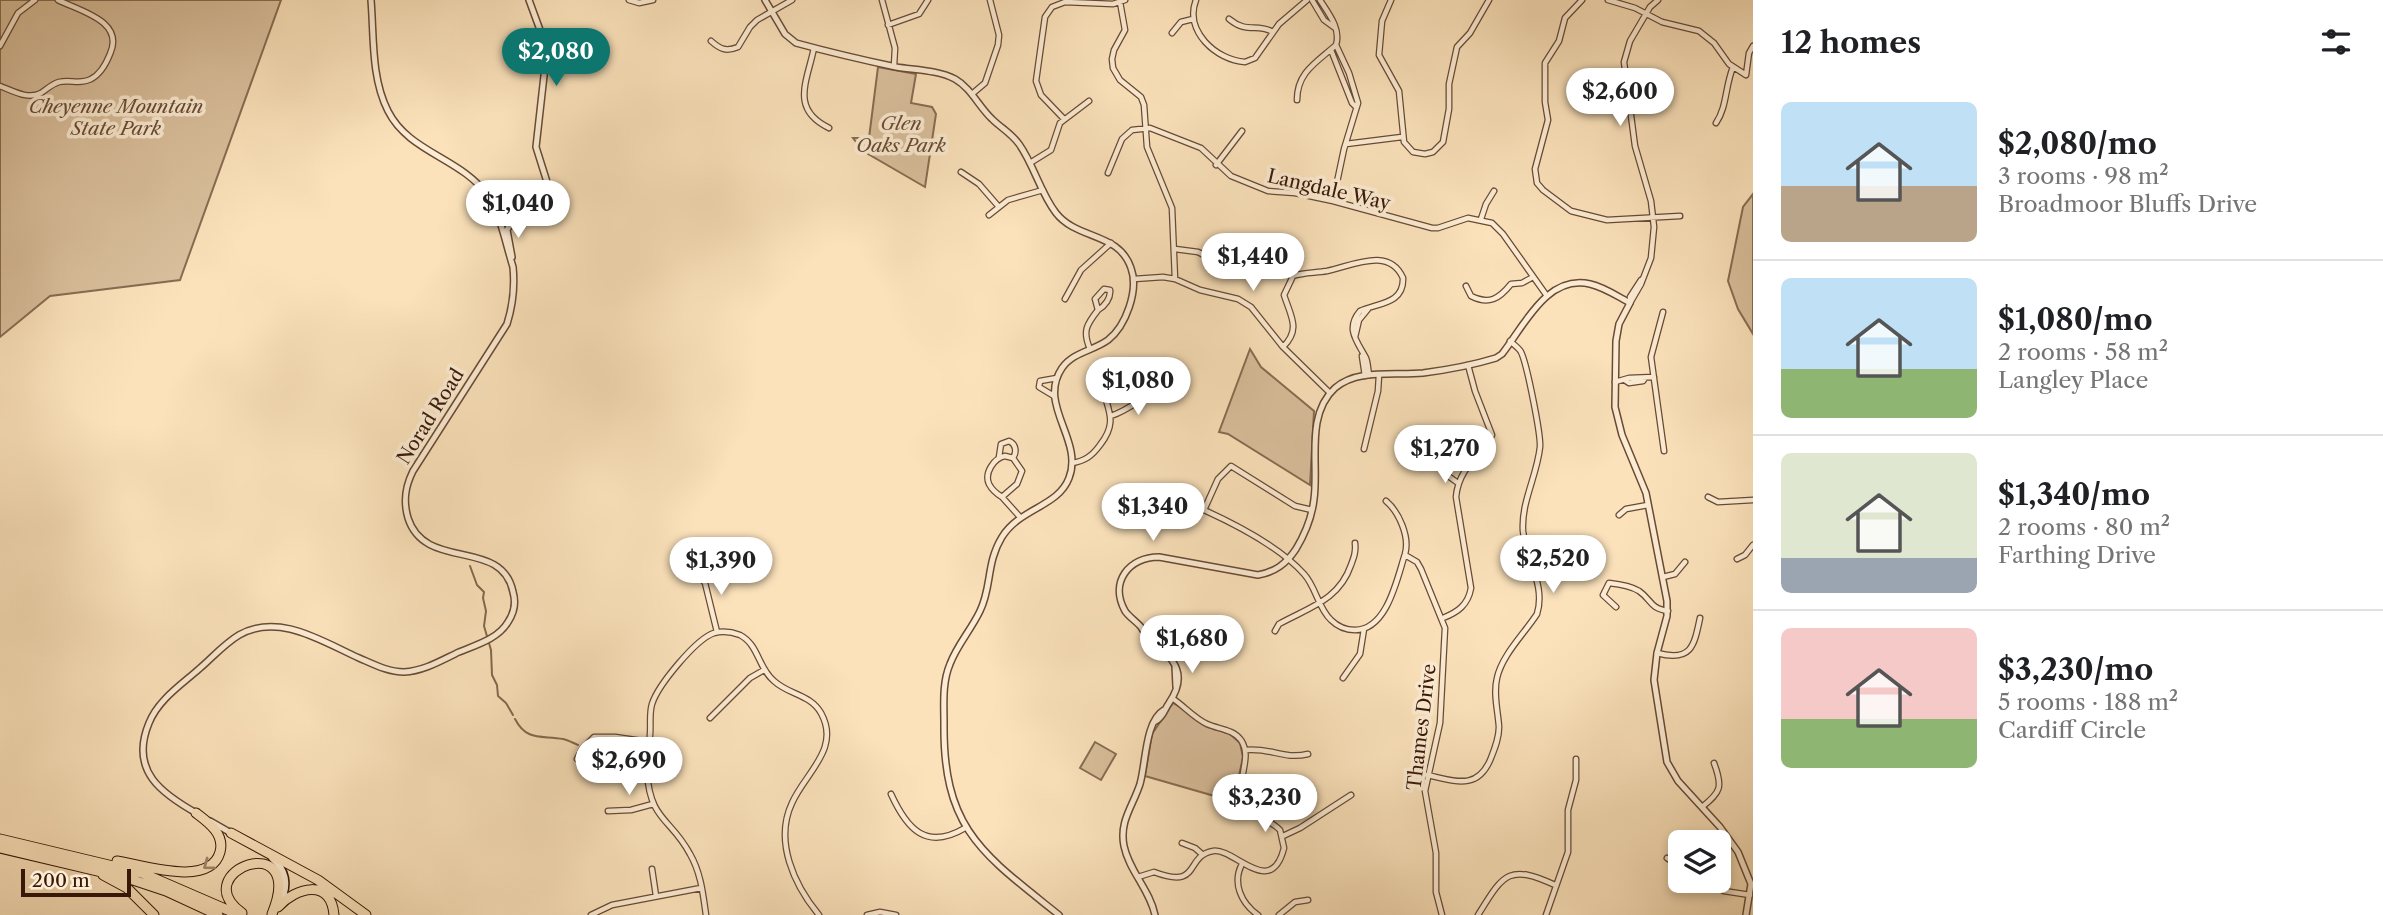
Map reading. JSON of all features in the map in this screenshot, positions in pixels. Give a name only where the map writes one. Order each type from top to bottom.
[{"type":"highway","points":[[0,848],[198,872],[214,863],[221,846],[215,830],[196,813]]},
{"type":"highway","points":[[232,833],[334,890],[366,915]]},
{"type":"highway","points":[[0,839],[114,880],[135,895],[154,915]]},
{"type":"highway","points":[[37,852],[127,878],[218,915]]},
{"type":"highway","points":[[37,852],[142,873],[239,915]]},
{"type":"highway","points":[[245,915],[234,906],[228,890],[234,872],[242,866],[254,863],[269,868],[279,882],[280,893],[272,915]]},
{"type":"highway","points":[[272,915],[290,896],[309,889],[327,897],[333,906],[334,915]]},
{"type":"main road","name":"Norad Road","points":[[232,833],[272,858],[282,870],[286,880],[285,891],[272,915]]},
{"type":"street","points":[[0,46],[18,13],[35,0]]},
{"type":"street","points":[[0,86],[22,95],[35,95],[60,81],[81,83],[91,79],[104,67],[113,48],[111,32],[102,20],[58,0]]},
{"type":"street","name":"Norad Road","points":[[232,833],[165,794],[152,778],[144,754],[147,728],[163,702],[241,634],[266,626],[291,628],[380,667],[398,671],[418,670],[488,639],[506,625],[514,607],[514,596],[507,577],[495,564],[445,552],[425,542],[410,522],[405,501],[408,481],[413,471],[507,324],[514,296],[513,267],[488,197],[470,177],[416,144],[391,118],[378,83],[371,0]]},
{"type":"street","points":[[529,0],[547,49],[536,139],[547,182],[550,210]]},
{"type":"street","points":[[629,0],[639,3],[653,0]]},
{"type":"street","points":[[765,0],[790,39],[814,48],[949,77],[960,83],[990,118],[1016,140],[1056,213],[1082,231],[1111,242],[1124,253],[1134,279],[1133,297],[1115,332],[1105,342],[1067,363],[1057,378],[1054,396],[1071,449],[1069,480],[1059,494],[1020,517],[1007,530],[993,554],[982,608],[953,655],[945,679],[943,744],[956,807],[965,828],[998,866],[1051,913],[1059,915]]},
{"type":"street","points":[[711,41],[725,50],[738,47],[750,27],[771,11],[792,0]]},
{"type":"street","points":[[882,0],[895,48],[894,66]]},
{"type":"street","points":[[888,25],[919,14],[928,0]]},
{"type":"street","points":[[971,94],[985,83],[998,45],[999,35],[990,0]]},
{"type":"street","points":[[1196,0],[1192,19],[1198,33],[1212,48],[1240,62],[1255,58],[1273,32],[1294,9],[1309,0],[1324,20],[1335,28]]},
{"type":"street","points":[[1320,0],[1335,24],[1338,38],[1336,46],[1349,73],[1358,103],[1333,201]]},
{"type":"street","points":[[1391,0],[1381,21],[1378,55],[1399,92],[1402,137],[1406,147],[1417,153],[1429,154],[1441,145],[1448,115],[1448,89],[1457,47],[1471,33],[1489,0]]},
{"type":"street","points":[[1583,0],[1566,18],[1559,41],[1545,63],[1548,120],[1535,169],[1536,178],[1543,190],[1571,211],[1607,220],[1680,216]]},
{"type":"street","points":[[1608,0],[1634,8],[1662,22],[1699,31],[1714,43],[1733,68],[1746,75],[1749,53],[1753,46]]},
{"type":"street","points":[[1658,0],[1630,41],[1624,68],[1635,146],[1654,217],[1653,251],[1617,331],[1615,407],[1619,427],[1645,487],[1668,611],[1657,653],[1654,680],[1667,762],[1678,781],[1726,834],[1738,852],[1748,873],[1751,895],[1746,915]]},
{"type":"street","points":[[1064,120],[1041,95],[1036,81],[1045,17],[1052,7],[1065,2],[1113,4],[1122,1],[1125,30],[1114,50],[1113,68],[1120,80],[1141,97],[1144,105],[1149,156],[1172,208],[1175,279]]},
{"type":"street","points":[[1172,33],[1181,22],[1192,19]]},
{"type":"street","points":[[1229,19],[1246,29],[1263,28],[1273,32]]},
{"type":"street","points":[[1297,100],[1297,88],[1302,75],[1336,46]]},
{"type":"street","points":[[814,48],[804,104],[810,117],[829,128]]},
{"type":"street","points":[[1331,50],[1356,107]]},
{"type":"street","points":[[1336,65],[1342,62]]},
{"type":"street","points":[[1716,123],[1724,112],[1725,92],[1733,68]]},
{"type":"street","points":[[1030,163],[1051,150],[1056,131],[1064,120],[1090,101]]},
{"type":"street","points":[[1108,173],[1122,139],[1132,130],[1145,128]]},
{"type":"street","name":"Langdale Way","points":[[1145,128],[1158,129],[1194,144],[1231,176],[1268,191],[1295,193],[1333,201],[1432,228],[1461,219],[1481,219]]},
{"type":"street","points":[[1216,164],[1242,131]]},
{"type":"street","points":[[1346,144],[1402,137]]},
{"type":"street","points":[[961,172],[979,184],[999,207]]},
{"type":"street","points":[[989,215],[1008,200],[1043,190]]},
{"type":"street","points":[[1494,191],[1481,219],[1498,228],[1547,296]]},
{"type":"street","points":[[498,220],[550,200]]},
{"type":"street","points":[[498,220],[556,209],[558,206],[550,200]]},
{"type":"street","points":[[513,267],[507,230],[515,217]]},
{"type":"street","points":[[1065,299],[1081,270],[1111,242]]},
{"type":"street","points":[[1175,249],[1198,252],[1218,262]]},
{"type":"street","points":[[1283,347],[1294,334],[1295,327],[1284,295],[1293,276],[1374,259],[1389,262],[1395,265],[1403,278],[1401,292],[1391,301],[1360,311],[1354,319],[1352,329],[1366,358],[1367,375]]},
{"type":"street","points":[[1466,286],[1471,296],[1488,301],[1501,296],[1511,284],[1522,283],[1533,277]]},
{"type":"street","points":[[1134,279],[1175,279],[1200,290],[1230,296],[1245,303],[1283,347],[1330,393]]},
{"type":"street","points":[[1155,915],[1128,858],[1123,831],[1127,812],[1140,784],[1147,740],[1156,720],[1160,720],[1172,698],[1179,678],[1178,668],[1168,653],[1150,632],[1143,630],[1128,614],[1120,596],[1123,575],[1137,560],[1159,556],[1258,575],[1273,572],[1288,560],[1303,537],[1312,510],[1318,415],[1324,400],[1346,380],[1367,375],[1425,372],[1496,358],[1547,296],[1566,284],[1588,283],[1630,303]]},
{"type":"street","points":[[1090,349],[1086,326],[1109,297],[1110,290],[1104,289],[1096,295],[1098,310]]},
{"type":"street","points":[[1664,312],[1652,353],[1664,451]]},
{"type":"street","points":[[1427,775],[1460,782],[1477,778],[1484,773],[1499,734],[1495,691],[1499,671],[1540,605],[1539,588],[1525,542],[1523,523],[1539,453],[1540,435],[1522,353],[1510,341]]},
{"type":"street","points":[[1443,618],[1461,609],[1471,588],[1456,498],[1458,483],[1492,435],[1468,364]]},
{"type":"street","points":[[1364,449],[1378,391],[1379,375]]},
{"type":"street","points":[[1072,463],[1084,460],[1094,453],[1109,432],[1111,416],[1102,377]]},
{"type":"street","points":[[1615,382],[1629,383],[1654,377]]},
{"type":"street","points":[[1054,396],[1039,387],[1040,381],[1057,378]]},
{"type":"street","points":[[1111,416],[1124,411],[1150,392]]},
{"type":"street","points":[[1423,433],[1444,473],[1458,483]]},
{"type":"street","points":[[1013,458],[1016,451],[1014,446],[1009,441],[1001,444],[999,457],[993,463],[988,480],[990,487],[1020,517]]},
{"type":"street","points":[[999,457],[1013,458]]},
{"type":"street","points":[[1002,497],[1021,478],[1022,471],[1013,458]]},
{"type":"street","points":[[1312,510],[1295,506],[1231,466],[1218,479],[1204,510],[1267,543],[1288,560],[1305,575],[1328,617],[1339,627],[1364,629],[1380,619],[1386,609],[1407,547],[1406,536],[1393,506],[1386,501]]},
{"type":"street","points":[[1708,497],[1718,502],[1753,500]]},
{"type":"street","points":[[1619,515],[1626,509],[1649,505]]},
{"type":"street","points":[[1275,631],[1279,624],[1337,591],[1345,582],[1356,551],[1354,543]]},
{"type":"street","points":[[1737,559],[1745,555],[1753,545]]},
{"type":"street","name":"Thames Drive","points":[[1405,555],[1417,562],[1445,628],[1440,723],[1425,791],[1436,853],[1436,892],[1442,915]]},
{"type":"street","points":[[1663,578],[1679,571],[1685,562]]},
{"type":"street","points":[[698,574],[705,583],[717,632]]},
{"type":"street","points":[[1616,607],[1603,595],[1609,583],[1638,590],[1653,607],[1668,611]]},
{"type":"street","points":[[1657,653],[1677,657],[1689,650],[1694,643],[1700,618]]},
{"type":"street","points":[[1343,678],[1360,654],[1364,629]]},
{"type":"street","points":[[706,915],[699,874],[688,850],[661,819],[653,804],[647,772],[651,711],[657,693],[695,647],[717,632],[731,632],[746,639],[755,649],[764,670],[777,684],[810,701],[821,713],[825,725],[825,751],[792,802],[785,831],[793,873],[806,898],[819,915]]},
{"type":"street","points":[[710,718],[750,678],[764,670]]},
{"type":"street","points":[[1138,877],[1154,872],[1168,878],[1180,877],[1190,872],[1203,855],[1213,850],[1224,851],[1256,870],[1272,867],[1283,853],[1283,836],[1276,826],[1253,812],[1243,796],[1240,781],[1245,750],[1234,734],[1202,722],[1172,698]]},
{"type":"street","points":[[577,759],[582,749],[594,737],[649,742]]},
{"type":"street","points":[[1245,750],[1261,748],[1288,757],[1308,754]]},
{"type":"street","points":[[1546,915],[1567,852],[1568,810],[1576,780],[1576,759]]},
{"type":"street","points":[[1702,807],[1714,797],[1720,786],[1714,763]]},
{"type":"street","points":[[891,794],[903,818],[919,833],[929,837],[946,837],[965,828]]},
{"type":"street","points":[[1283,836],[1351,795]]},
{"type":"street","points":[[608,811],[631,810],[653,804]]},
{"type":"street","points":[[1182,843],[1195,848],[1203,855]]},
{"type":"street","points":[[1242,864],[1237,875],[1239,892],[1249,908],[1258,915]]},
{"type":"street","points":[[652,869],[656,896]]},
{"type":"street","points":[[1478,915],[1497,885],[1510,875],[1531,874],[1555,885]]},
{"type":"street","points":[[592,915],[606,906],[701,888]]},
{"type":"street","points":[[1731,892],[1751,895]]},
{"type":"street","points":[[1279,915],[1289,905],[1308,900]]},
{"type":"street","points":[[867,915],[880,912],[896,915]]},
{"type":"green space","name":"Cheyenne Mountain State Park","points":[[0,0],[281,0],[180,280],[50,296],[0,337]]},
{"type":"green space","name":"Glen Oaks Park","points":[[878,67],[916,74],[911,103],[932,107],[936,114],[925,187],[863,151],[853,138],[869,138]]},
{"type":"green space","points":[[1753,194],[1753,334],[1738,309],[1728,281],[1743,207]]},
{"type":"green space","points":[[1250,349],[1261,367],[1314,411],[1310,485],[1228,434],[1219,432]]},
{"type":"green space","points":[[1173,703],[1204,725],[1230,734],[1240,743],[1243,757],[1237,785],[1225,799],[1145,776],[1152,734]]},
{"type":"green space","points":[[1095,742],[1116,754],[1101,780],[1080,768]]},
{"type":"waterway","points":[[470,566],[477,585],[484,592],[484,626],[491,650],[492,675],[498,696],[513,715]]},
{"type":"waterway","points":[[515,719],[530,734],[563,739],[578,745]]}]
